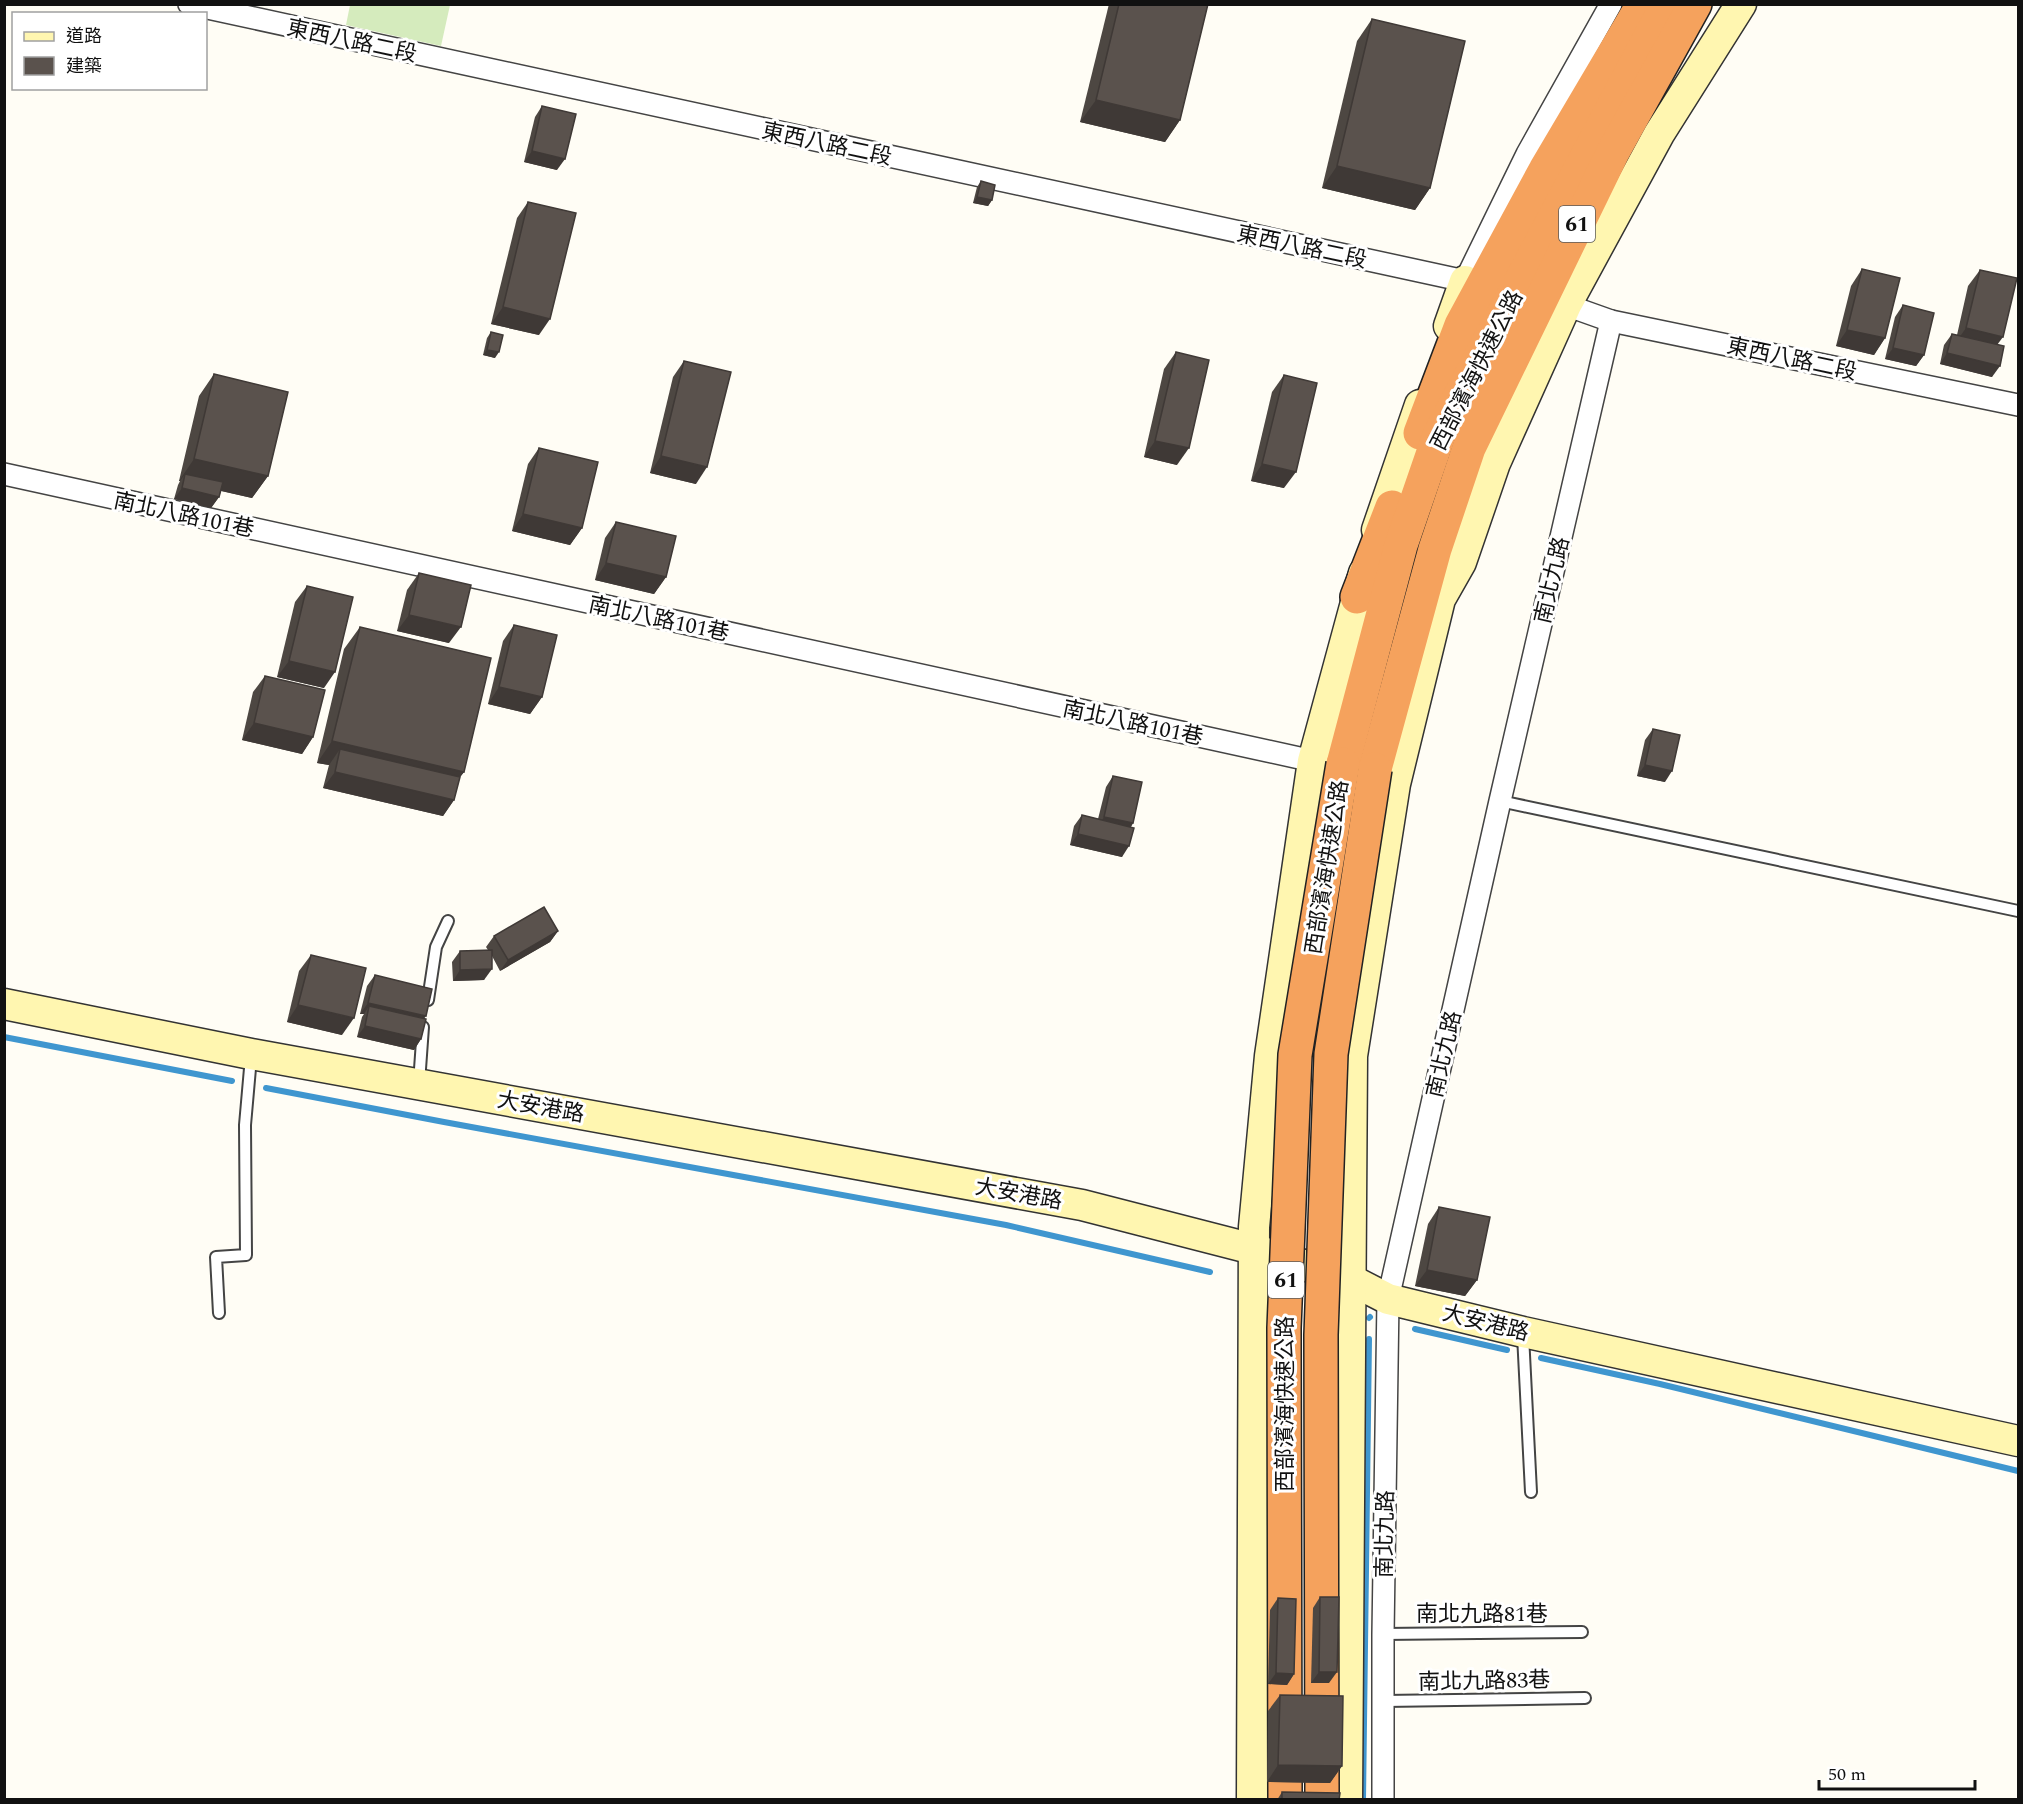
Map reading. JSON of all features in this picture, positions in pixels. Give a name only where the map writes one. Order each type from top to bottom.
[{"type":"highway","points":[[1358,597],[1461,326],[1545,170],[1643,4]]},
{"type":"highway","name":"西部濱海快速公路","points":[[1284,1800],[1284,1328],[1295,1055],[1344,765],[1401,545],[1439,435],[1668,4]]},
{"type":"highway","name":"西部濱海快速公路","points":[[1322,1800],[1321,1335],[1344,765],[1435,549],[1469,448],[1613,152],[1695,4]]},
{"type":"highway","points":[[1440,599],[1512,393],[1688,55],[1721,4]]},
{"type":"street","name":"東西八路二段","points":[[189,4],[1465,281]]},
{"type":"street","points":[[1252,1800],[1253,1249],[1270,1056],[1344,765],[1358,597],[1373,542],[1465,281],[1527,154],[1611,4]]},
{"type":"street","points":[[1347,1800],[1352,1056],[1395,784],[1440,599],[1461,562],[1495,463],[1566,305],[1659,134],[1741,4]]},
{"type":"street","name":"東西八路二段","points":[[1566,305],[1611,321],[2019,405]]},
{"type":"street","name":"南北九路","points":[[1383,1800],[1388,1299],[1611,321]]},
{"type":"street","name":"南北八路101巷","points":[[4,474],[1344,765]]},
{"type":"street","name":"大安港路","points":[[4,1004],[251,1054],[1082,1205],[1253,1249],[1351,1280],[1388,1299],[1523,1332],[2019,1442]]},
{"type":"lane","points":[[1500,801],[2019,911]]},
{"type":"lane","points":[[419,1084],[420,1043],[436,947],[448,921]]},
{"type":"lane","points":[[219,1313],[216,1257],[246,1255],[245,1125],[251,1054]]},
{"type":"lane","points":[[1523,1332],[1530,1492]]},
{"type":"lane","name":"南北九路81巷","points":[[1383,1634],[1582,1632]]},
{"type":"lane","name":"南北九路83巷","points":[[1384,1701],[1585,1698]]},
{"type":"green space","points":[[350,4],[450,5],[441,46],[346,25]]},
{"type":"building","points":[[1119,4],[1208,4],[1180,120],[1096,100]]},
{"type":"building","points":[[1372,19],[1465,41],[1430,188],[1337,166]]},
{"type":"building","points":[[542,106],[576,114],[565,159],[532,151]]},
{"type":"building","points":[[981,181],[995,185],[992,200],[977,197]]},
{"type":"building","points":[[528,202],[576,213],[550,319],[503,307]]},
{"type":"building","points":[[1862,269],[1900,278],[1885,338],[1847,330]]},
{"type":"building","points":[[1980,270],[2017,278],[2003,337],[1966,328]]},
{"type":"building","points":[[1903,305],[1934,313],[1924,355],[1893,348]]},
{"type":"building","points":[[491,332],[503,335],[499,352],[487,350]]},
{"type":"building","points":[[1952,334],[2004,346],[2000,366],[1947,353]]},
{"type":"building","points":[[1176,352],[1209,360],[1189,448],[1155,441]]},
{"type":"building","points":[[684,361],[731,372],[707,467],[661,456]]},
{"type":"building","points":[[214,374],[288,392],[268,476],[194,459]]},
{"type":"building","points":[[1284,375],[1317,383],[1296,472],[1262,464]]},
{"type":"building","points":[[539,448],[598,462],[582,528],[523,514]]},
{"type":"building","points":[[185,474],[223,482],[219,497],[182,488]]},
{"type":"building","points":[[616,522],[676,536],[666,577],[606,563]]},
{"type":"building","points":[[419,573],[471,585],[461,627],[409,615]]},
{"type":"building","points":[[307,586],[353,597],[335,672],[289,661]]},
{"type":"building","points":[[514,625],[557,635],[542,697],[499,687]]},
{"type":"building","points":[[360,627],[491,658],[464,772],[332,741]]},
{"type":"building","points":[[265,676],[325,690],[313,737],[254,723]]},
{"type":"building","points":[[1653,729],[1680,735],[1672,771],[1645,765]]},
{"type":"building","points":[[340,749],[460,777],[454,800],[335,772]]},
{"type":"building","points":[[1113,776],[1142,782],[1133,823],[1104,817]]},
{"type":"building","points":[[1082,815],[1134,828],[1129,846],[1078,834]]},
{"type":"building","points":[[544,907],[558,931],[508,960],[494,936]]},
{"type":"building","points":[[492,950],[492,969],[460,970],[460,951]]},
{"type":"building","points":[[311,955],[366,968],[354,1018],[298,1005]]},
{"type":"building","points":[[375,975],[432,989],[426,1016],[368,1003]]},
{"type":"building","points":[[369,1006],[426,1019],[421,1039],[365,1026]]},
{"type":"building","points":[[1439,1207],[1490,1217],[1477,1280],[1427,1270]]},
{"type":"building","points":[[1320,1597],[1339,1597],[1337,1672],[1319,1672]]},
{"type":"building","points":[[1278,1598],[1296,1599],[1294,1674],[1276,1673]]},
{"type":"building","points":[[1280,1695],[1343,1696],[1342,1766],[1278,1765]]},
{"type":"building","points":[[1282,1792],[1340,1793],[1339,1800],[1282,1800]]},
{"type":"waterway","points":[[4,1037],[232,1081]]},
{"type":"waterway","points":[[266,1088],[1006,1225],[1210,1272]]},
{"type":"waterway","points":[[1415,1329],[1507,1350]]},
{"type":"waterway","points":[[1363,1800],[1369,1339]]},
{"type":"waterway","points":[[1541,1358],[1660,1384],[2018,1471]]}]
